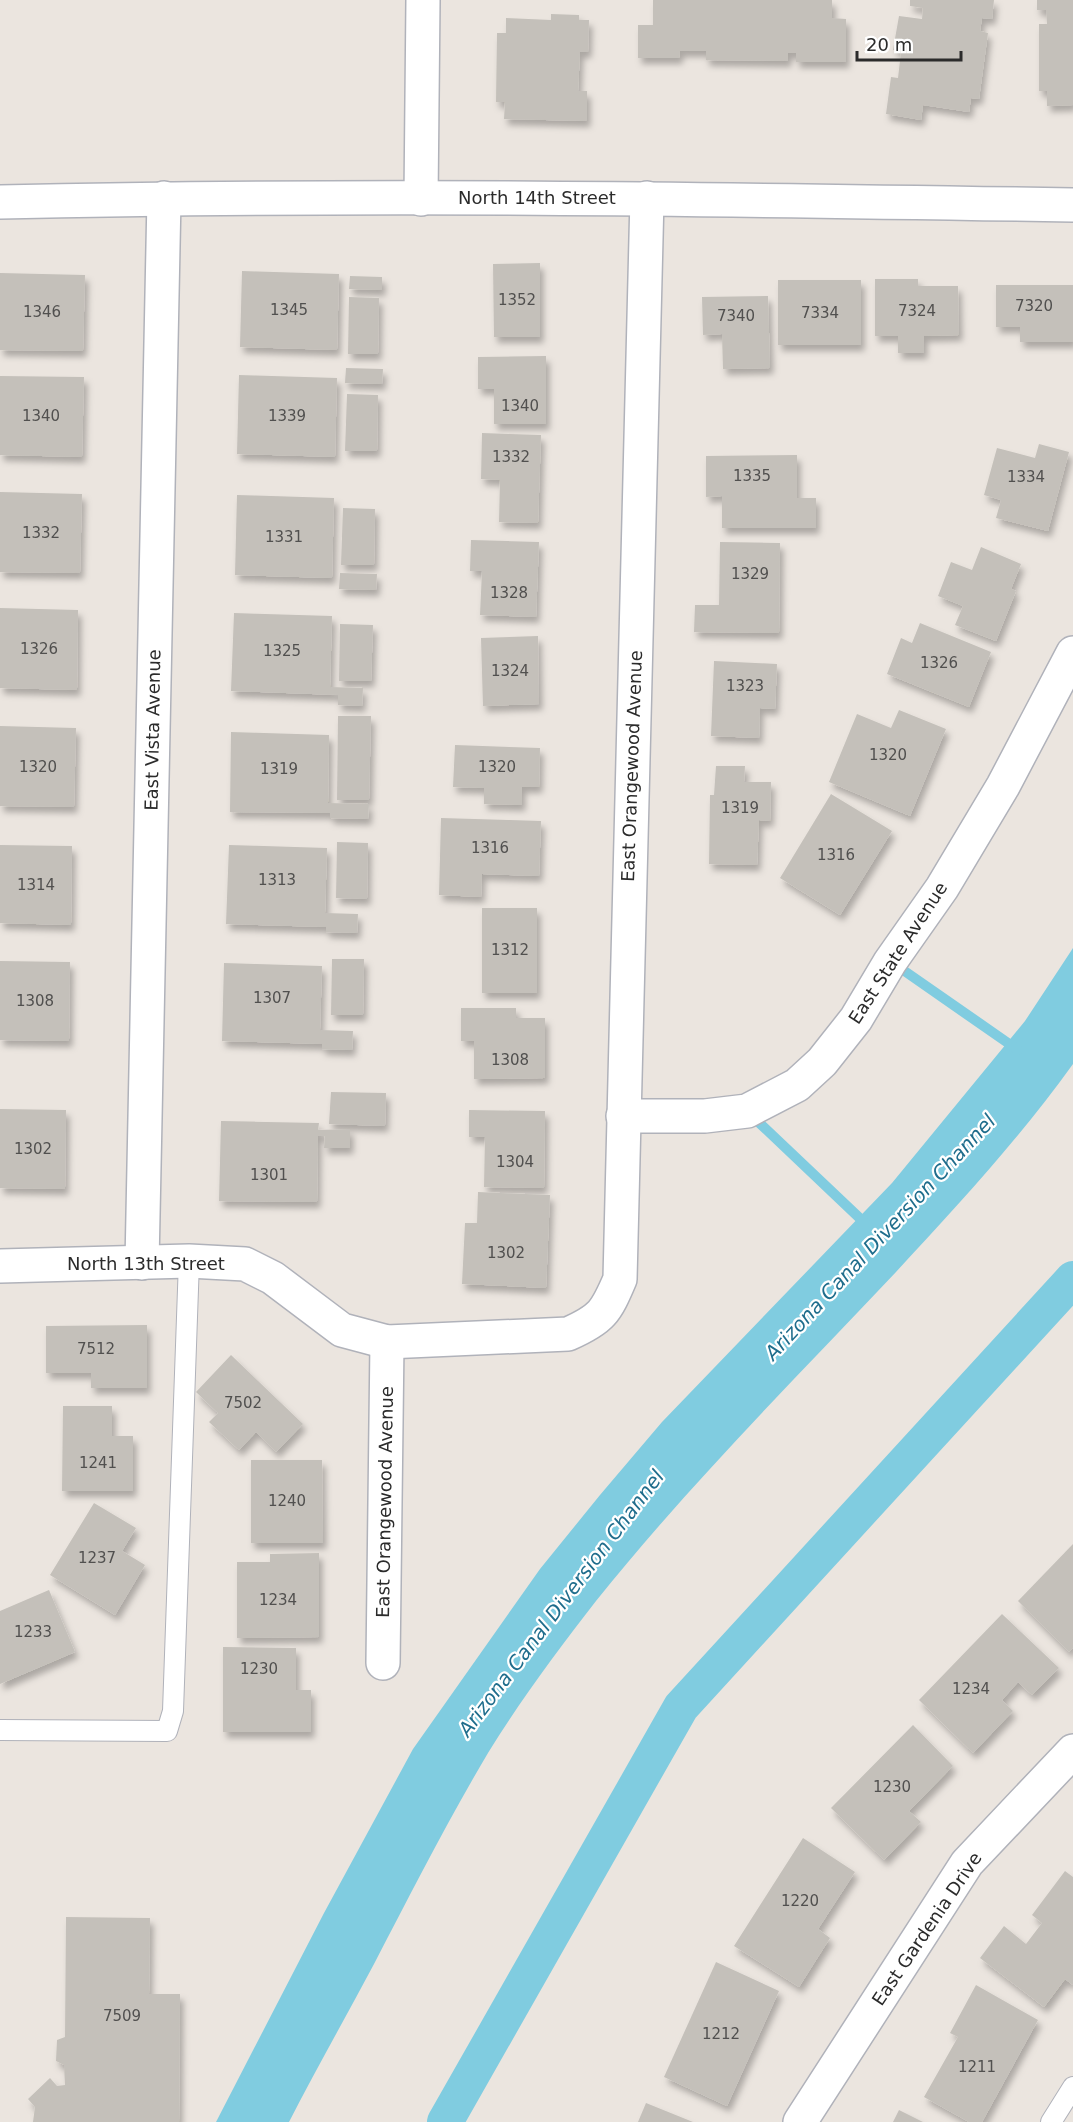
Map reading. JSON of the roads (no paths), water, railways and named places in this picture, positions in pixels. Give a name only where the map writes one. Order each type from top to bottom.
[{"type":"street","points":[[421,199],[423,0]]},
{"type":"street","name":"North 14th Street","points":[[0,202],[164,198],[647,198],[1073,205]]},
{"type":"street","name":"East Vista Avenue","points":[[142,1263],[164,198]]},
{"type":"street","name":"East Orangewood Avenue","points":[[591,1324],[607,1308],[620,1279],[647,198]]},
{"type":"street","name":"East State Avenue","points":[[623,1116],[705,1116],[747,1110],[797,1085],[822,1062],[856,1019],[890,962],[942,888],[1003,786],[1073,653]]},
{"type":"street","name":"North 13th Street","points":[[0,1266],[189,1261],[245,1264],[273,1278],[342,1330],[387,1342],[568,1334],[591,1324]]},
{"type":"street","name":"East Orangewood Avenue","points":[[383,1663],[387,1342]]},
{"type":"street","name":"East Gardenia Drive","points":[[800,2122],[967,1863],[1073,1751]]},
{"type":"lane","points":[[0,1730],[166,1731],[173,1711],[189,1261]]},
{"type":"lane","points":[[1051,2122],[1073,2087]]},
{"type":"water","name":"Arizona Canal Diversion Channel","points":[[1073,948],[1073,1064],[1010,1145],[965,1196],[631,1558],[554,1657],[513,1714],[473,1779],[289,2122],[216,2122],[324,1913],[413,1749],[540,1569],[662,1422],[892,1183],[1025,1021]]},
{"type":"waterway","points":[[893,963],[1018,1050]]},
{"type":"waterway","name":"Arizona Canal Diversion Channel","points":[[751,1115],[868,1226]]},
{"type":"waterway","points":[[445,2122],[681,1707],[1073,1279]]}]
